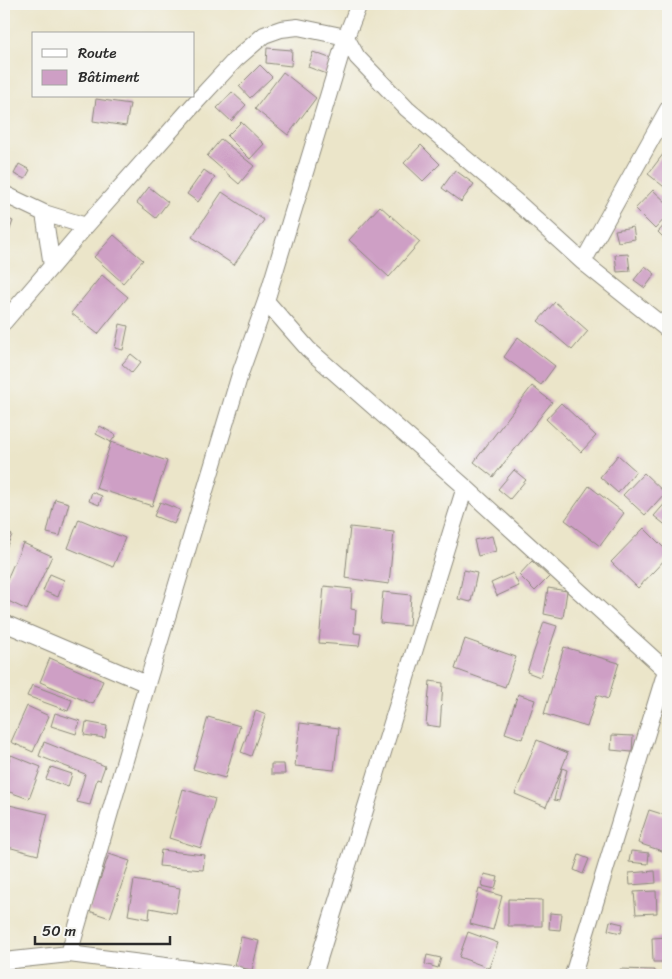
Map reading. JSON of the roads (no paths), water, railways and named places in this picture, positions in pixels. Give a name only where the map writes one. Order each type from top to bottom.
[{"type":"street","points":[[69,954],[147,684],[241,371],[266,301],[346,37],[359,4]]},
{"type":"street","points":[[4,322],[86,226],[235,60],[264,36],[281,28],[298,28],[346,37]]},
{"type":"street","points":[[346,37],[357,57],[407,109],[518,203],[583,262],[668,330]]},
{"type":"street","points":[[583,262],[668,108]]},
{"type":"street","points":[[4,194],[44,214],[86,226]]},
{"type":"street","points":[[44,214],[52,266]]},
{"type":"street","points":[[266,301],[308,350],[465,487],[667,669],[573,975]]},
{"type":"street","points":[[314,975],[465,487]]},
{"type":"street","points":[[4,623],[147,684]]},
{"type":"street","points":[[4,961],[69,954],[178,972],[238,975]]}]
